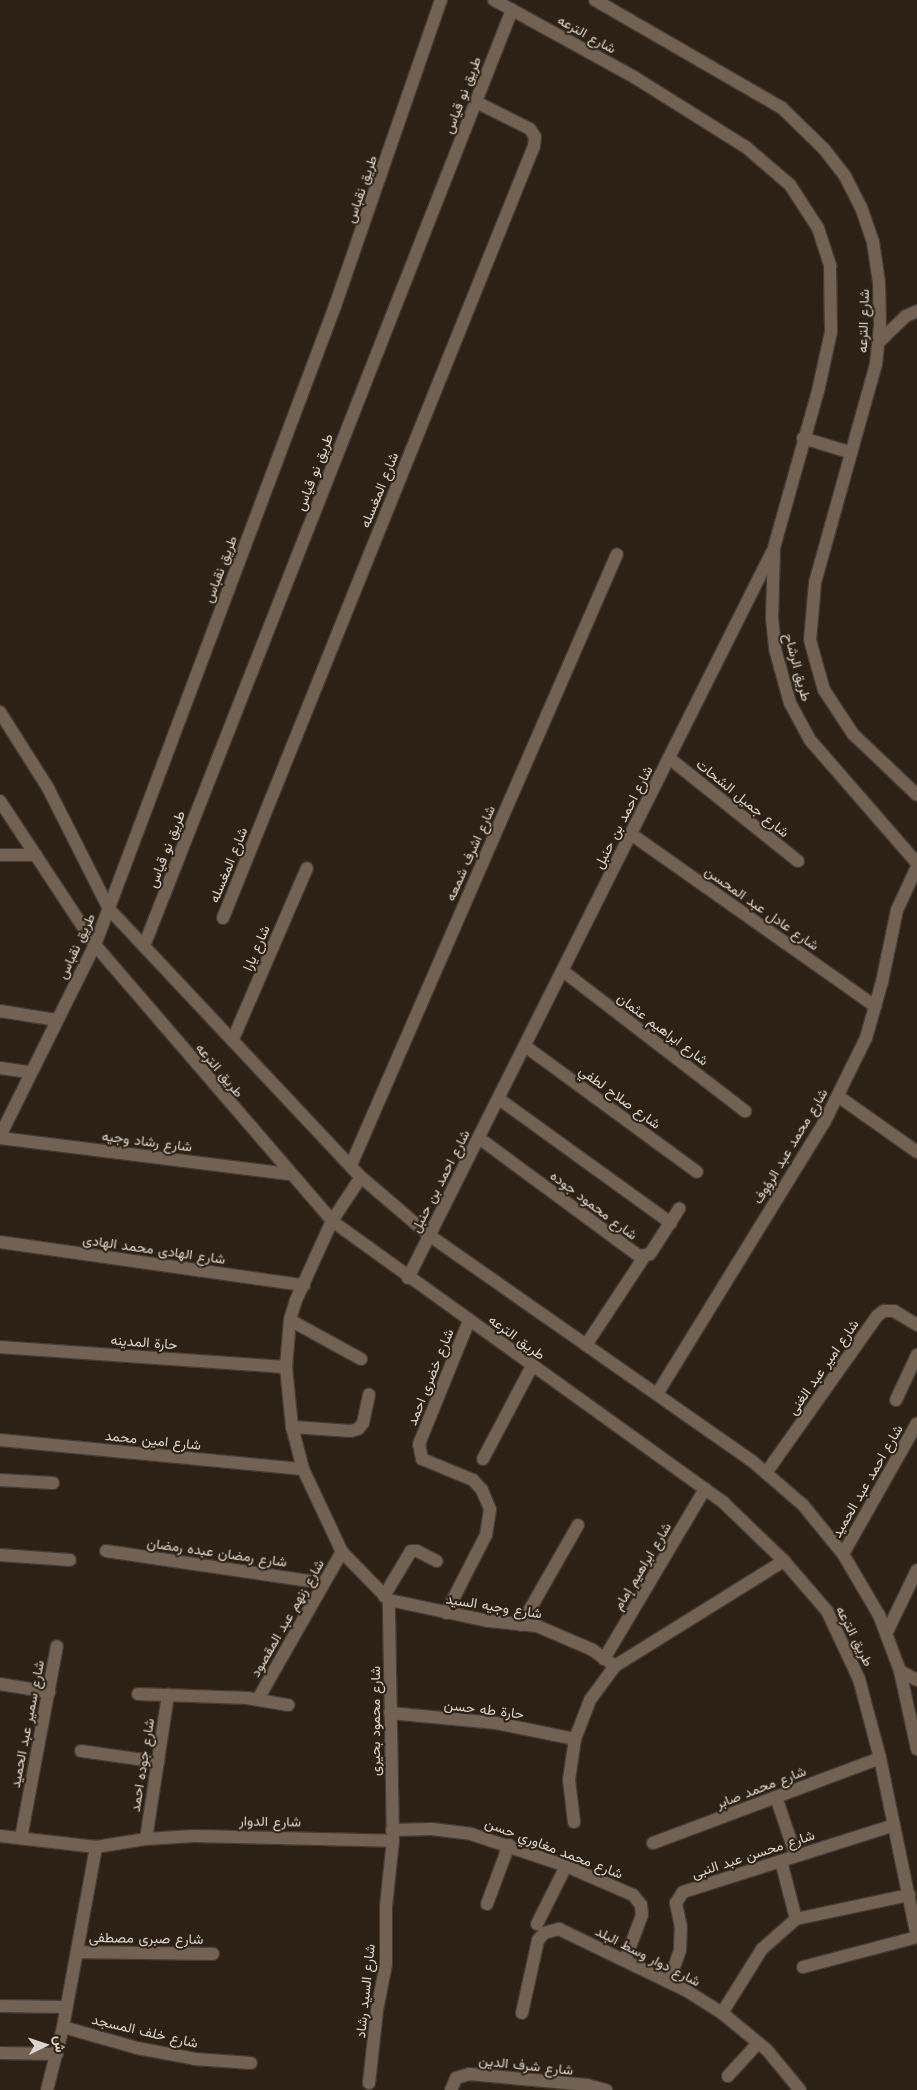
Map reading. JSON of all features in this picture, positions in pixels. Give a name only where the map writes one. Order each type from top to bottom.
[{"type":"street","name":"طريق نقباس","points":[[0,1137],[30,1072],[95,945],[109,909],[338,296],[441,0]]},
{"type":"street","name":"شارع الترعه","points":[[494,0],[634,77],[739,143],[790,185],[818,228],[830,266],[831,332],[803,438]]},
{"type":"street","name":"شارع الترعه","points":[[595,0],[782,108],[824,148],[845,176],[862,207],[873,242],[879,282],[879,342],[876,364],[815,583],[810,640],[824,690],[854,734],[917,795]]},
{"type":"street","name":"طريق نو قياس","points":[[144,946],[512,10]]},
{"type":"street","name":"شارع المغسله","points":[[223,918],[534,146],[535,137],[530,129],[476,102]]},
{"type":"street","points":[[879,342],[906,316],[917,311]]},
{"type":"street","points":[[803,438],[850,452]]},
{"type":"street","name":"طريق الرشاح","points":[[803,438],[774,548],[772,618],[775,649],[790,703],[810,740],[917,863]]},
{"type":"street","name":"شارع احمد بن حنبل","points":[[408,1278],[774,548]]},
{"type":"street","name":"شارع اشرف شمعه","points":[[351,1164],[617,554]]},
{"type":"street","name":"طريق الترعه","points":[[0,712],[48,788],[109,909],[351,1164],[361,1177],[430,1235],[657,1394],[766,1473],[803,1505],[842,1554],[879,1616],[900,1671],[917,1749]]},
{"type":"street","name":"شارع جميل الشحات","points":[[669,758],[798,861]]},
{"type":"street","name":"طريق الترعه","points":[[0,801],[95,945],[289,1174],[332,1221],[408,1278],[724,1503],[784,1561],[827,1611],[859,1679],[880,1758],[917,1937]]},
{"type":"street","name":"شارع عادل عبد المحسن","points":[[631,834],[875,1006]]},
{"type":"street","points":[[0,855],[36,855]]},
{"type":"street","name":"شارع محمد عبد الرؤوف","points":[[657,1394],[824,1123],[838,1096],[866,1038],[897,910],[917,867]]},
{"type":"street","name":"شارع يارا","points":[[233,1040],[307,868]]},
{"type":"street","name":"شارع ابراهيم عثمان","points":[[563,971],[745,1111]]},
{"type":"street","points":[[0,1011],[57,1020]]},
{"type":"street","name":"شارع صلاح لطفي","points":[[525,1046],[697,1172]]},
{"type":"street","points":[[0,1068],[30,1072]]},
{"type":"street","points":[[838,1096],[917,1152]]},
{"type":"street","points":[[499,1098],[670,1223]]},
{"type":"street","name":"شارع رشاد وجيه","points":[[0,1137],[289,1174]]},
{"type":"street","name":"شارع محمود جوده","points":[[479,1138],[633,1254],[644,1257],[679,1209]]},
{"type":"street","points":[[361,1177],[332,1221],[290,1320],[286,1367],[292,1427],[303,1469],[342,1552],[387,1598],[411,1551],[418,1551],[437,1561]]},
{"type":"street","name":"شارع الهادى محمد الهادى","points":[[0,1242],[304,1285]]},
{"type":"street","points":[[586,1345],[644,1257]]},
{"type":"street","name":"شارع امير عبد الغنى","points":[[766,1473],[877,1316],[884,1311],[894,1311],[917,1325]]},
{"type":"street","points":[[290,1320],[361,1359]]},
{"type":"street","name":"شارع خضرى احمد","points":[[446,1613],[490,1522],[490,1509],[482,1490],[473,1480],[422,1459],[419,1444],[469,1321]]},
{"type":"street","name":"حارة المدينه","points":[[0,1347],[286,1367]]},
{"type":"street","points":[[896,1400],[917,1355]]},
{"type":"street","points":[[483,1459],[532,1366]]},
{"type":"street","points":[[292,1427],[351,1431],[358,1429],[363,1423],[369,1395]]},
{"type":"street","name":"شارع احمد عبد الحميد","points":[[842,1554],[917,1423]]},
{"type":"street","name":"شارع امين محمد","points":[[0,1440],[303,1469]]},
{"type":"street","points":[[0,1480],[53,1483]]},
{"type":"street","name":"شارع ابراهيم إمام","points":[[574,1822],[569,1780],[575,1739],[590,1700],[705,1489]]},
{"type":"street","points":[[521,1625],[578,1525]]},
{"type":"street","name":"شارع رمضان عبده رمضان","points":[[106,1551],[324,1583]]},
{"type":"street","name":"شارع زنهم عبد المقصود","points":[[258,1700],[342,1552]]},
{"type":"street","points":[[0,1555],[70,1560]]},
{"type":"street","points":[[610,1662],[784,1561]]},
{"type":"street","points":[[886,1634],[917,1570]]},
{"type":"street","name":"شارع وجيه السيد","points":[[387,1598],[446,1613],[545,1629],[591,1649],[610,1662]]},
{"type":"street","name":"شارع محمود بحيرى","points":[[387,1598],[393,1835]]},
{"type":"street","name":"شارع سمير عبد الحميد","points":[[21,1838],[57,1646]]},
{"type":"street","points":[[900,1671],[917,1680]]},
{"type":"street","points":[[0,1684],[49,1692]]},
{"type":"street","points":[[138,1694],[258,1700],[288,1705]]},
{"type":"street","name":"شارع جوده احمد","points":[[146,1839],[168,1695]]},
{"type":"street","name":"حارة طه حسن","points":[[390,1712],[496,1723],[575,1739]]},
{"type":"street","points":[[82,1751],[158,1762]]},
{"type":"street","name":"شارع محمد صابر","points":[[653,1843],[880,1758]]},
{"type":"street","points":[[776,1797],[796,1856]]},
{"type":"street","name":"شارع محسن عبد النبى","points":[[669,1982],[680,1950],[678,1896],[683,1892],[894,1825]]},
{"type":"street","name":"شارع محمد مغاوري حسن","points":[[393,1835],[432,1829],[471,1834],[509,1845],[611,1884],[639,1900],[642,1915],[625,1960]]},
{"type":"street","name":"شارع الدوار","points":[[0,1836],[96,1847],[146,1839],[393,1835]]},
{"type":"street","name":"شارع السيد رشاد","points":[[369,2083],[377,2010],[386,1964],[386,1906],[393,1835]]},
{"type":"street","points":[[487,1904],[509,1845]]},
{"type":"street","points":[[47,2090],[63,2027],[65,2007],[96,1847]]},
{"type":"street","points":[[781,1861],[796,1919]]},
{"type":"street","points":[[537,1924],[566,1866]]},
{"type":"street","points":[[722,2013],[762,1950],[796,1919],[909,1895]]},
{"type":"street","name":"شارع دوار وسط البلد","points":[[522,2014],[538,1940],[544,1932],[559,1929],[669,1982],[722,2013],[758,2043],[800,2090]]},
{"type":"street","points":[[802,1968],[917,1937]]},
{"type":"street","name":"شارع صبرى مصطفى","points":[[77,1952],[214,1954]]},
{"type":"street","points":[[0,2006],[65,2007]]},
{"type":"street","name":"شارع خلف المسجد","points":[[63,2027],[137,2048],[195,2059],[251,2063]]},
{"type":"street","points":[[728,2076],[758,2043]]},
{"type":"street","points":[[0,2054],[57,2054]]},
{"type":"street","name":"شارع شرف الدين","points":[[451,2090],[456,2078],[469,2074],[530,2082],[587,2085],[606,2090]]}]
